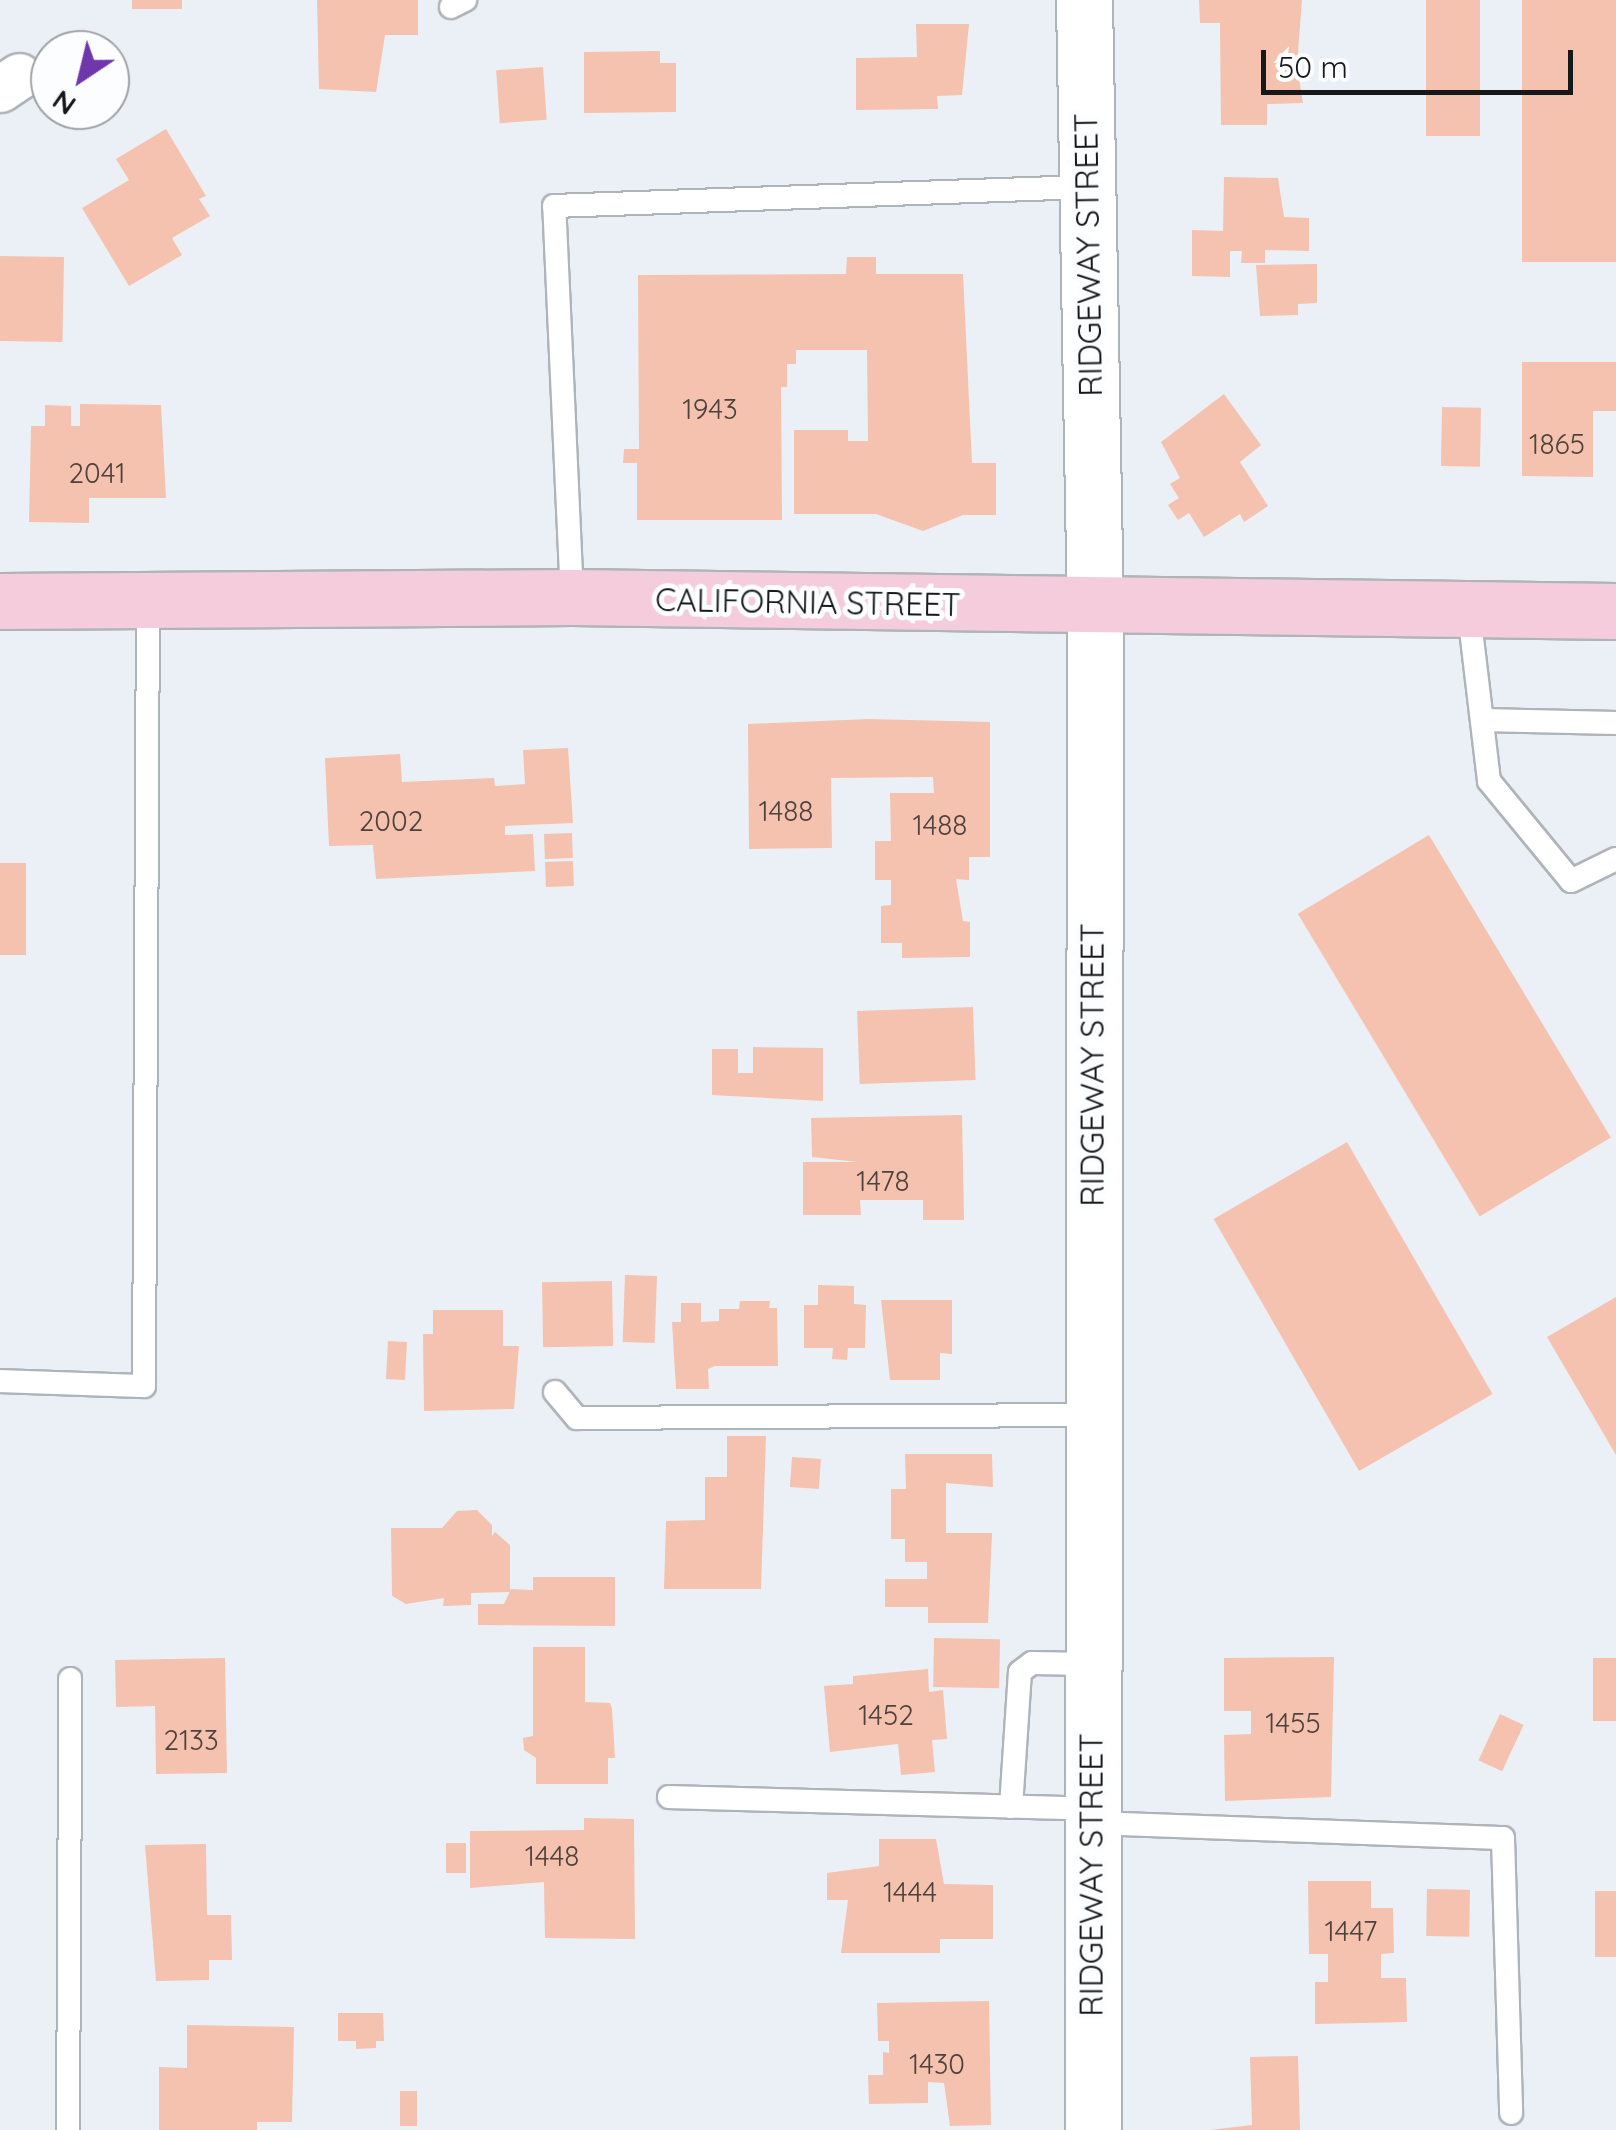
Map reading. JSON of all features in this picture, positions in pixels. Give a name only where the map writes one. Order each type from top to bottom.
[{"type":"main road","name":"CALIFORNIA STREET","points":[[0,602],[572,598],[1469,613],[1616,611]]},
{"type":"street","name":"RIDGEWAY STREET","points":[[1084,0],[1094,608],[1090,1416],[1093,2130]]},
{"type":"lane","points":[[572,598],[554,206],[1086,188]]},
{"type":"lane","points":[[0,1381],[144,1386],[148,600]]},
{"type":"lane","points":[[1469,613],[1490,781],[1571,882],[1616,859]]},
{"type":"lane","points":[[1482,720],[1616,724]]},
{"type":"lane","points":[[555,1392],[576,1418],[1090,1416]]},
{"type":"lane","points":[[1011,1807],[1020,1672],[1032,1663],[1090,1664]]},
{"type":"lane","points":[[68,2130],[70,1678]]},
{"type":"lane","points":[[669,1798],[1011,1807],[1090,1816],[1503,1838],[1511,2113]]},
{"type":"building","points":[[132,0],[182,0],[182,9],[132,9]]},
{"type":"building","points":[[317,0],[418,0],[418,35],[385,35],[376,92],[319,89]]},
{"type":"building","points":[[1199,0],[1302,0],[1297,65],[1303,103],[1267,104],[1267,125],[1221,125],[1220,23],[1200,23]]},
{"type":"building","points":[[1426,0],[1480,0],[1480,136],[1426,136]]},
{"type":"building","points":[[1522,0],[1616,0],[1616,262],[1522,262]]},
{"type":"building","points":[[916,24],[969,24],[962,95],[937,96],[938,109],[856,110],[856,58],[917,57]]},
{"type":"building","points":[[660,51],[660,63],[676,63],[676,112],[584,113],[584,52]]},
{"type":"building","points":[[543,67],[547,120],[500,123],[496,70]]},
{"type":"building","points":[[166,129],[206,196],[199,199],[210,216],[172,238],[182,255],[129,286],[82,208],[129,180],[116,159]]},
{"type":"building","points":[[1224,177],[1278,178],[1284,217],[1309,218],[1309,251],[1265,250],[1265,263],[1241,263],[1242,251],[1230,251],[1230,277],[1192,276],[1192,230],[1223,231]]},
{"type":"building","points":[[0,256],[64,257],[63,342],[0,341]]},
{"type":"building","points":[[847,257],[876,257],[876,274],[963,274],[972,463],[996,463],[996,515],[963,515],[923,531],[876,514],[794,514],[794,430],[848,430],[848,441],[868,441],[867,350],[796,350],[796,364],[787,364],[787,387],[781,387],[782,520],[637,520],[637,463],[623,463],[624,449],[639,449],[638,275],[846,274]]},
{"type":"building","points":[[1317,264],[1317,303],[1298,304],[1298,315],[1260,316],[1256,265]]},
{"type":"building","points":[[1522,362],[1616,362],[1616,411],[1593,411],[1593,477],[1522,476]]},
{"type":"building","points":[[1224,394],[1261,445],[1240,462],[1268,506],[1244,522],[1240,514],[1204,537],[1189,513],[1178,520],[1168,505],[1179,498],[1170,484],[1180,478],[1161,442]]},
{"type":"building","points":[[80,404],[161,405],[166,498],[89,498],[89,523],[29,522],[31,426],[45,426],[45,405],[71,406],[71,426],[80,426]]},
{"type":"building","points":[[1442,407],[1481,408],[1480,467],[1441,466]]},
{"type":"building","points":[[869,719],[990,722],[990,857],[969,857],[969,880],[956,879],[963,921],[970,922],[970,957],[902,958],[902,943],[881,943],[881,906],[891,905],[891,880],[875,880],[875,841],[891,841],[890,793],[934,793],[933,777],[831,778],[832,848],[749,849],[748,724]]},
{"type":"building","points":[[568,748],[573,823],[505,826],[505,835],[533,834],[535,871],[376,879],[373,845],[329,846],[325,758],[400,754],[402,782],[494,778],[495,786],[525,784],[523,750]]},
{"type":"building","points":[[572,833],[573,858],[545,859],[544,834]]},
{"type":"building","points":[[1429,835],[1611,1138],[1480,1216],[1298,914]]},
{"type":"building","points":[[573,861],[574,886],[546,887],[545,862]]},
{"type":"building","points":[[0,863],[26,863],[26,955],[0,955]]},
{"type":"building","points":[[973,1007],[976,1080],[860,1084],[857,1011]]},
{"type":"building","points":[[753,1047],[823,1048],[823,1101],[712,1095],[712,1049],[738,1049],[738,1073],[753,1073]]},
{"type":"building","points":[[962,1115],[964,1220],[923,1220],[923,1200],[860,1200],[861,1215],[803,1215],[803,1162],[858,1162],[812,1157],[811,1118]]},
{"type":"building","points":[[1347,1142],[1493,1394],[1359,1471],[1214,1219]]},
{"type":"building","points":[[625,1275],[657,1276],[655,1343],[623,1342]]},
{"type":"building","points":[[612,1281],[613,1346],[543,1347],[542,1282]]},
{"type":"building","points":[[818,1285],[854,1286],[854,1304],[866,1305],[865,1348],[848,1348],[847,1360],[832,1359],[833,1348],[804,1348],[804,1305],[818,1305]]},
{"type":"building","points":[[1616,1297],[1616,1455],[1547,1337]]},
{"type":"building","points":[[881,1300],[952,1300],[952,1354],[940,1353],[940,1380],[890,1380]]},
{"type":"building","points":[[740,1301],[770,1301],[769,1308],[777,1308],[778,1366],[715,1366],[708,1369],[709,1389],[676,1389],[672,1322],[681,1322],[681,1303],[701,1303],[701,1322],[719,1321],[719,1309],[739,1309]]},
{"type":"building","points":[[433,1310],[503,1310],[503,1346],[519,1346],[514,1409],[424,1411],[423,1334],[433,1334]]},
{"type":"building","points":[[388,1341],[407,1342],[405,1380],[386,1379]]},
{"type":"building","points":[[727,1436],[766,1436],[761,1589],[664,1589],[666,1521],[705,1520],[705,1477],[727,1477]]},
{"type":"building","points":[[905,1454],[992,1454],[993,1487],[946,1483],[946,1533],[992,1533],[988,1623],[928,1623],[928,1607],[885,1607],[885,1579],[927,1579],[927,1562],[905,1562],[905,1539],[891,1539],[891,1489],[906,1489]]},
{"type":"building","points":[[792,1457],[821,1459],[819,1489],[790,1487]]},
{"type":"building","points":[[477,1510],[492,1525],[492,1536],[495,1532],[510,1545],[510,1592],[471,1593],[471,1605],[443,1606],[444,1598],[406,1604],[392,1596],[391,1528],[442,1528],[457,1511]]},
{"type":"building","points":[[533,1577],[615,1577],[615,1626],[478,1625],[478,1604],[504,1604],[511,1589],[533,1590]]},
{"type":"building","points":[[934,1638],[1000,1639],[999,1688],[933,1687]]},
{"type":"building","points":[[533,1647],[585,1647],[585,1702],[610,1703],[612,1709],[615,1758],[608,1758],[608,1784],[536,1784],[536,1758],[524,1750],[523,1738],[533,1736]]},
{"type":"building","points":[[1334,1657],[1331,1797],[1225,1801],[1224,1735],[1251,1734],[1251,1711],[1224,1711],[1224,1658]]},
{"type":"building","points":[[225,1658],[227,1773],[156,1774],[155,1706],[116,1707],[115,1660]]},
{"type":"building","points":[[1593,1658],[1616,1658],[1616,1721],[1593,1721]]},
{"type":"building","points":[[928,1669],[929,1692],[943,1690],[947,1739],[932,1740],[935,1772],[901,1775],[898,1744],[830,1752],[824,1686],[853,1684],[853,1676]]},
{"type":"building","points":[[1500,1714],[1524,1725],[1502,1771],[1478,1760]]},
{"type":"building","points":[[584,1818],[634,1819],[635,1939],[545,1938],[544,1882],[470,1888],[470,1831],[584,1830]]},
{"type":"building","points":[[879,1839],[936,1839],[944,1884],[993,1885],[993,1939],[940,1939],[940,1953],[841,1953],[848,1900],[827,1900],[827,1873],[879,1866]]},
{"type":"building","points":[[446,1843],[466,1843],[466,1873],[446,1873]]},
{"type":"building","points":[[206,1844],[207,1915],[231,1915],[232,1960],[209,1960],[209,1980],[156,1981],[145,1845]]},
{"type":"building","points":[[1308,1881],[1371,1881],[1371,1908],[1393,1908],[1394,1953],[1381,1954],[1381,1978],[1406,1978],[1407,2022],[1315,2024],[1315,1982],[1328,1982],[1328,1954],[1309,1954]]},
{"type":"building","points":[[1427,1889],[1470,1890],[1469,1937],[1426,1936]]},
{"type":"building","points":[[1595,1891],[1616,1891],[1616,1957],[1595,1957]]},
{"type":"building","points":[[989,2001],[991,2125],[950,2126],[944,2083],[928,2082],[928,2103],[869,2104],[868,2075],[883,2075],[883,2052],[889,2053],[889,2041],[878,2041],[877,2003]]},
{"type":"building","points":[[338,2013],[383,2013],[384,2041],[376,2041],[376,2048],[356,2049],[356,2041],[338,2041]]},
{"type":"building","points":[[187,2025],[294,2027],[292,2122],[257,2122],[257,2130],[159,2130],[159,2067],[187,2068]]},
{"type":"building","points":[[1298,2056],[1300,2130],[1210,2130],[1252,2125],[1250,2057]]},
{"type":"building","points":[[400,2091],[417,2091],[417,2126],[400,2126]]}]
